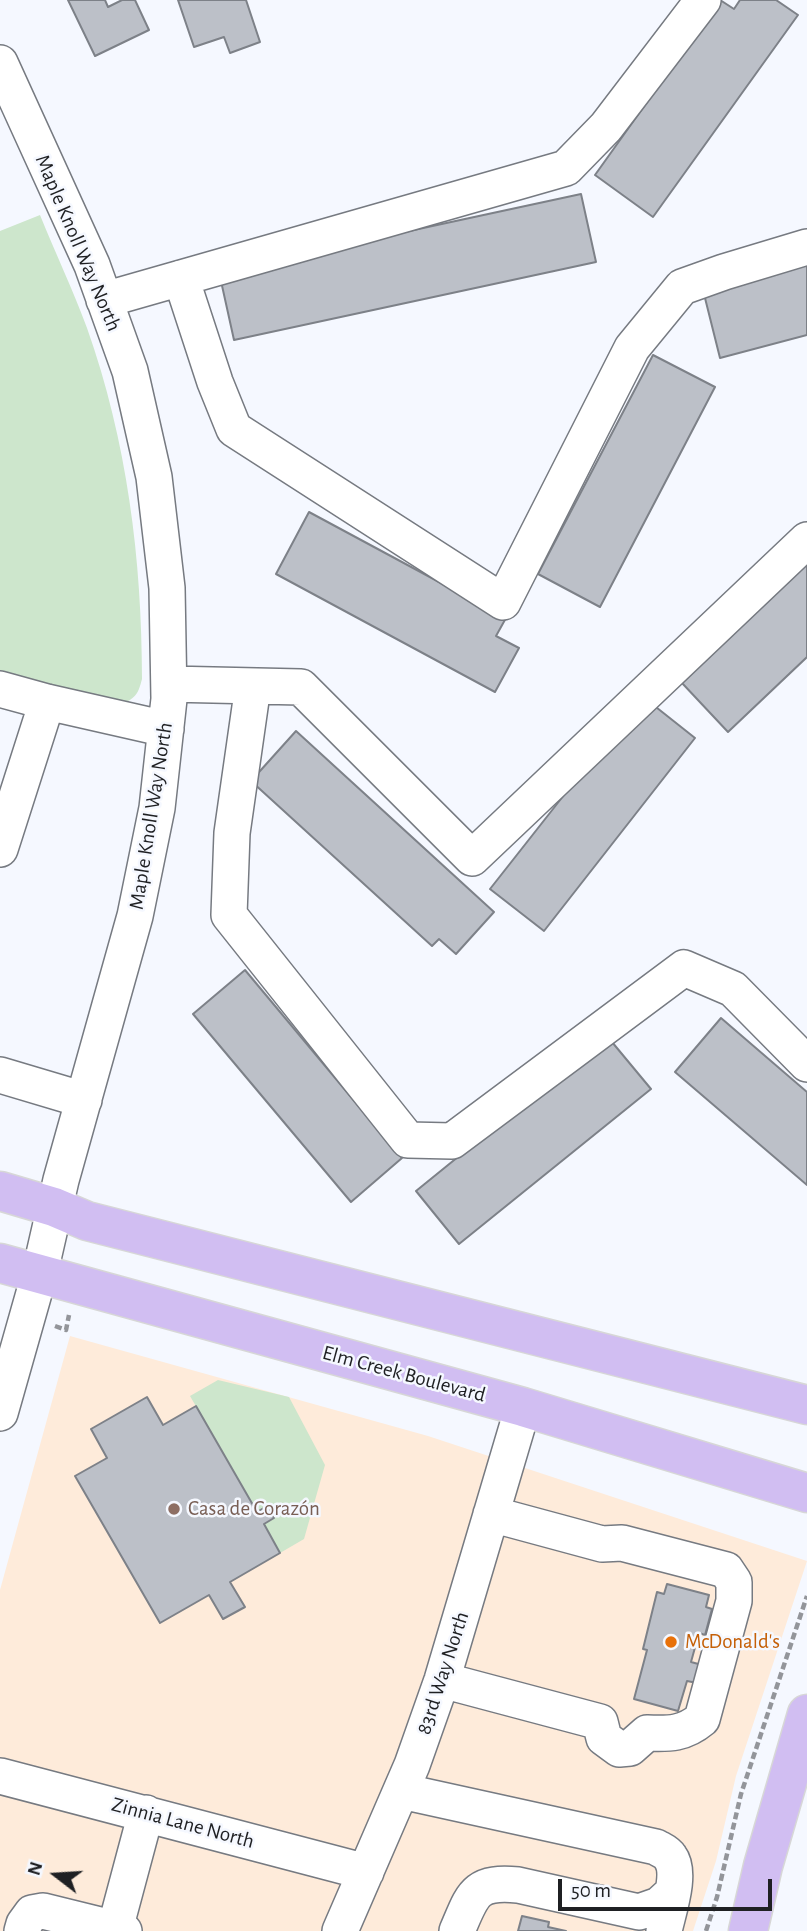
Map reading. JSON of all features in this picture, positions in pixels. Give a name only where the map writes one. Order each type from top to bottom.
[{"type":"main road","points":[[0,1191],[54,1207],[87,1221],[807,1405]]},
{"type":"main road","name":"Elm Creek Boulevard","points":[[0,1263],[523,1406],[807,1493]]},
{"type":"main road","points":[[748,1931],[762,1866],[807,1714]]},
{"type":"street","points":[[104,300],[566,168],[606,127],[703,0]]},
{"type":"street","name":"Maple Knoll Way North","points":[[0,63],[92,265],[130,371],[154,477],[167,588],[169,684],[157,808],[135,916],[0,1413]]},
{"type":"street","points":[[181,278],[215,382],[234,429],[503,602],[632,348],[682,287],[807,247]]},
{"type":"street","points":[[169,684],[301,687],[472,858],[807,540]]},
{"type":"street","points":[[253,686],[232,833],[229,915],[408,1140],[452,1141],[684,968],[733,989],[807,1064]]},
{"type":"street","points":[[0,689],[166,729]]},
{"type":"street","points":[[0,849],[47,702]]},
{"type":"street","points":[[0,1075],[84,1100]]},
{"type":"street","name":"83rd Way North","points":[[340,1931],[401,1791],[442,1680],[523,1406]]},
{"type":"street","points":[[442,1680],[600,1722],[604,1738],[619,1749],[630,1748],[647,1733],[679,1733],[702,1719],[734,1601],[734,1582],[726,1570],[622,1543],[602,1544],[491,1514]]},
{"type":"street","name":"Zinnia Lane North","points":[[0,1776],[366,1872]]},
{"type":"street","points":[[401,1791],[656,1847],[669,1854],[674,1865],[675,1877],[664,1931]]},
{"type":"street","points":[[22,1931],[32,1913],[43,1911],[120,1930],[146,1813]]},
{"type":"street","points":[[457,1931],[470,1901],[483,1886],[498,1883],[639,1912],[659,1905],[671,1894]]},
{"type":"path","points":[[706,1931],[717,1897],[741,1794],[807,1596]]},
{"type":"shaded area","points":[[70,1336],[428,1436],[807,1561],[736,1776],[716,1861],[693,1931],[0,1931],[0,1590]]},
{"type":"green space","points":[[40,215],[82,314],[101,371],[130,501],[139,589],[142,679],[135,696],[119,705],[0,673],[0,231]]},
{"type":"green space","points":[[218,1380],[289,1397],[325,1465],[304,1539],[280,1553],[264,1524],[274,1518],[267,1506],[257,1512],[190,1396]]},
{"type":"building","points":[[68,0],[105,0],[108,7],[122,0],[135,0],[149,30],[95,56]]},
{"type":"building","points":[[178,0],[246,0],[260,42],[230,53],[224,37],[194,47]]},
{"type":"building","points":[[720,0],[734,9],[740,0],[776,0],[798,15],[653,217],[595,175]]},
{"type":"building","points":[[581,194],[596,262],[234,340],[219,272]]},
{"type":"building","points":[[807,263],[807,335],[720,358],[703,290]]},
{"type":"building","points":[[653,355],[715,387],[600,607],[538,574]]},
{"type":"building","points":[[309,512],[506,618],[496,636],[519,648],[495,692],[276,574]]},
{"type":"building","points":[[807,564],[807,657],[728,732],[682,683]]},
{"type":"building","points":[[642,696],[695,738],[544,931],[490,889]]},
{"type":"building","points":[[296,731],[494,912],[456,954],[439,939],[432,946],[251,781]]},
{"type":"building","points":[[245,970],[402,1158],[351,1202],[193,1014]]},
{"type":"building","points":[[721,1018],[807,1092],[807,1185],[675,1072]]},
{"type":"building","points":[[607,1036],[651,1089],[459,1244],[416,1191]]},
{"type":"building","name":"Casa de Corazón","points":[[147,1397],[163,1425],[196,1406],[257,1512],[267,1506],[274,1518],[264,1524],[280,1553],[230,1582],[245,1607],[223,1619],[209,1595],[160,1623],[75,1476],[107,1458],[91,1429]]},
{"type":"building","name":"McDonald's","points":[[667,1584],[709,1595],[706,1607],[712,1609],[705,1635],[699,1633],[691,1662],[702,1665],[697,1683],[687,1681],[678,1711],[634,1699],[647,1650],[643,1649],[657,1592],[664,1594]]},
{"type":"building","points":[[522,1916],[549,1922],[548,1927],[566,1931],[518,1931]]},
{"type":"place","name":"Casa de Corazón","points":[[174,1509]]},
{"type":"place","name":"McDonald's","points":[[671,1642]]}]
